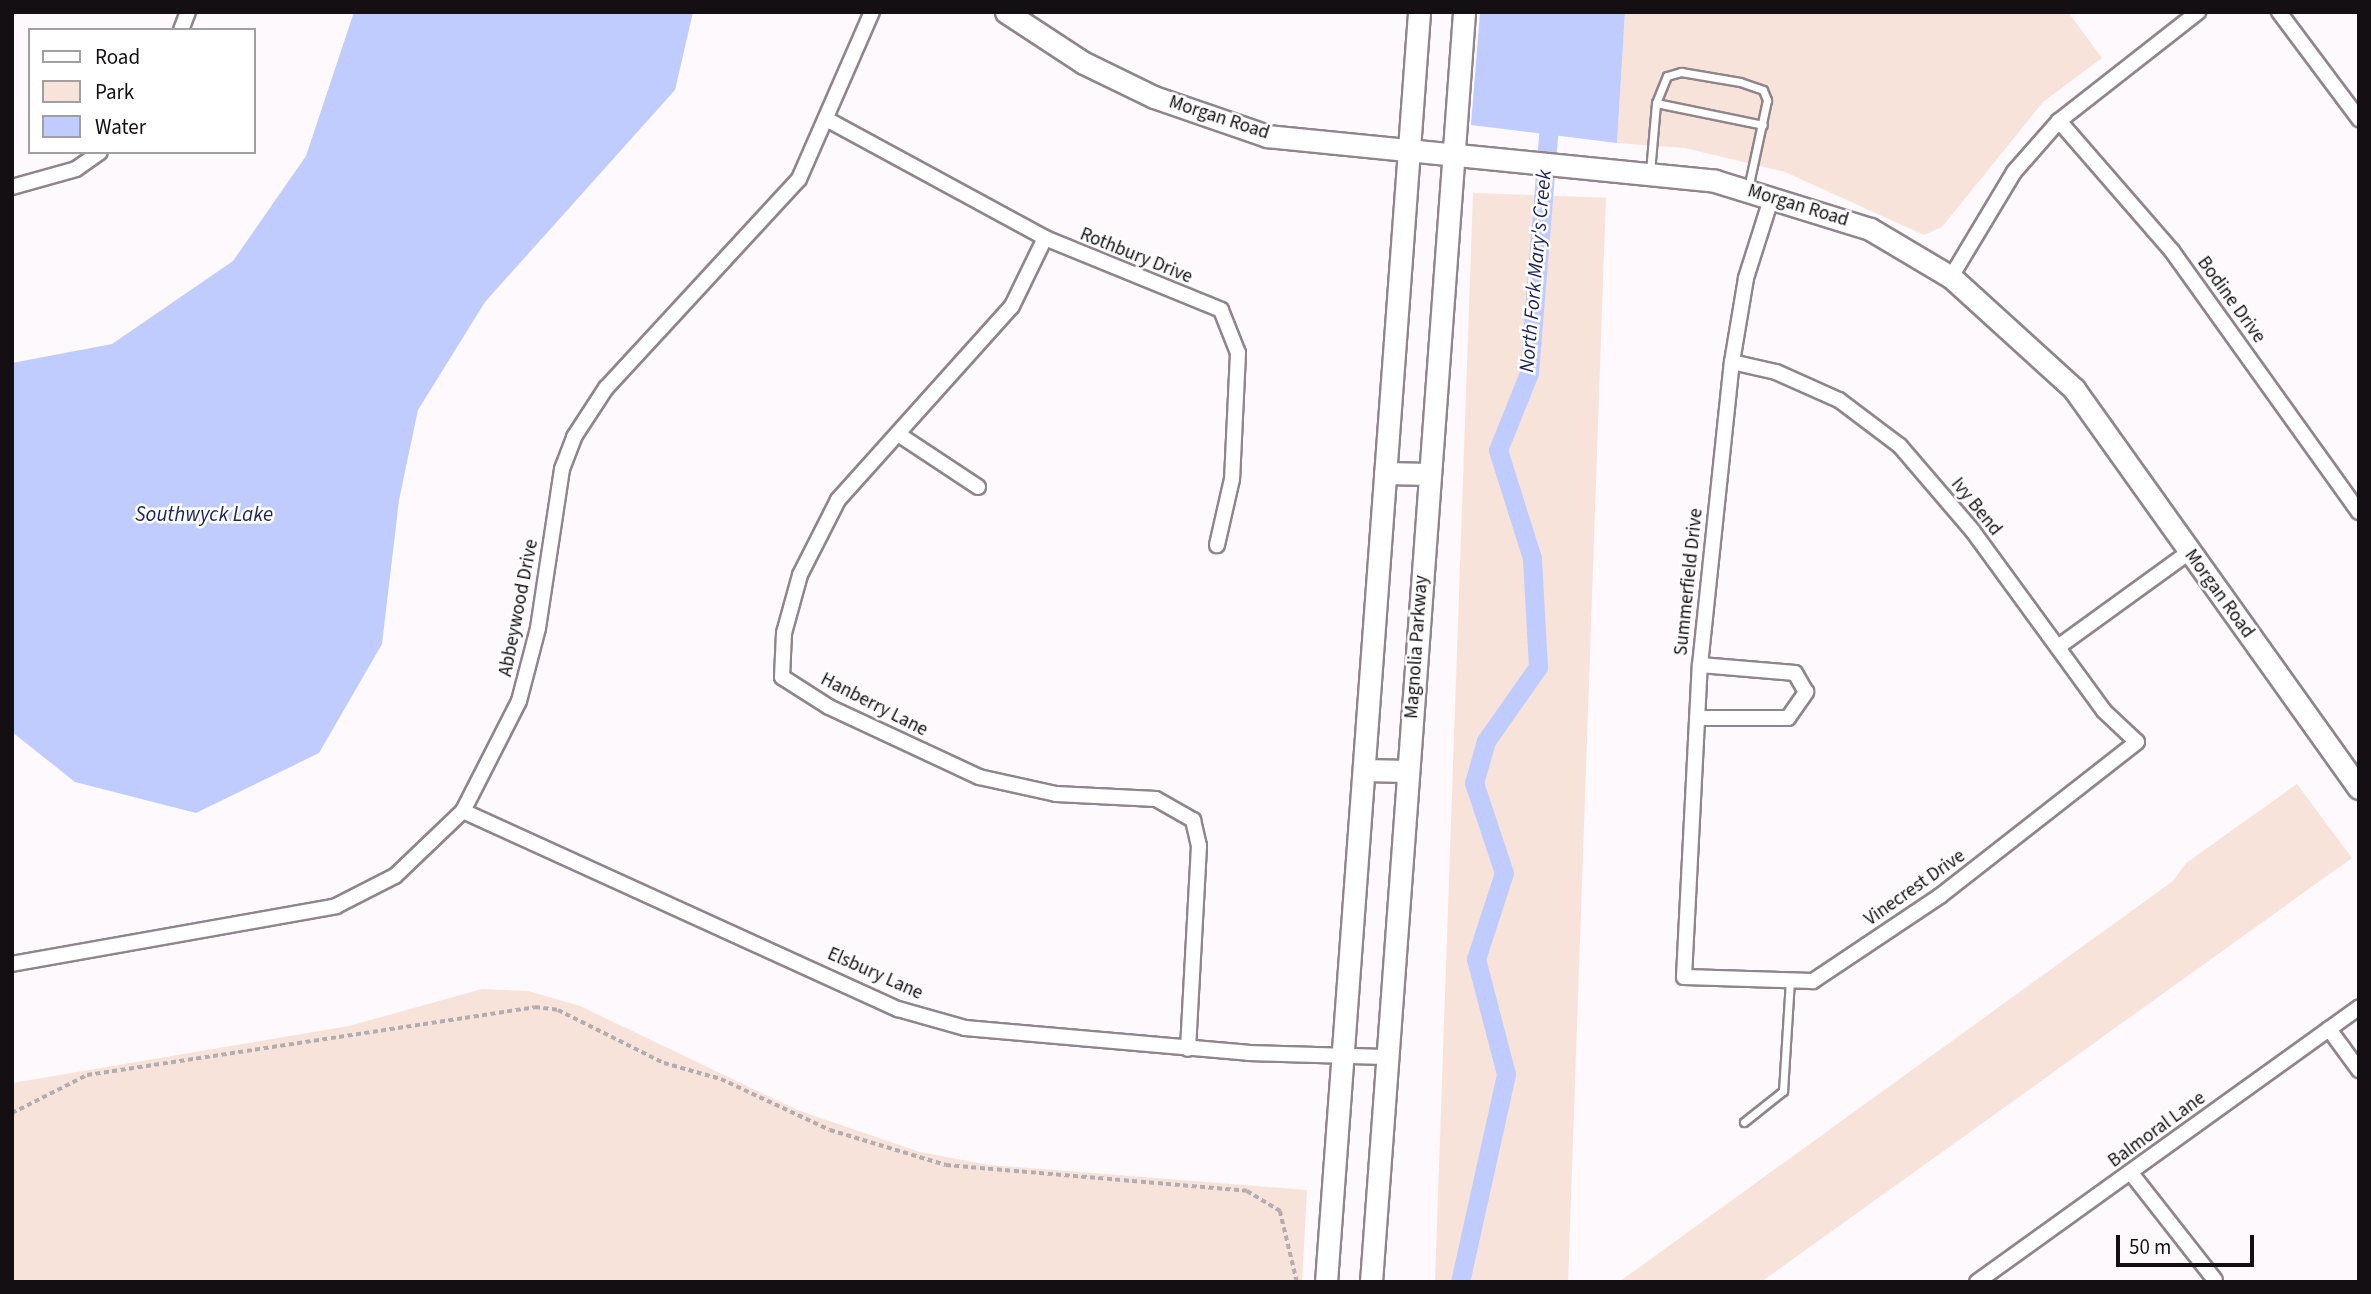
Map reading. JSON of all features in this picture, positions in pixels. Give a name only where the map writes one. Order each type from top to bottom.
[{"type":"main road","name":"Morgan Road","points":[[1006,12],[1084,63],[1154,97],[1267,136],[1453,159],[1582,166],[1650,173],[1772,196],[1870,229],[1951,277],[2074,389],[2359,788]]},
{"type":"main road","points":[[1326,1282],[1419,12]]},
{"type":"main road","name":"Magnolia Parkway","points":[[1371,1282],[1385,1057],[1464,12]]},
{"type":"main road","points":[[1385,473],[1430,474]]},
{"type":"main road","points":[[1364,770],[1408,771]]},
{"type":"street","name":"Abbeywood Drive","points":[[12,964],[336,906],[395,876],[463,811],[519,701],[538,628],[562,469],[574,437],[606,388],[799,178],[828,120],[872,12]]},
{"type":"street","points":[[1951,277],[2014,172],[2059,121],[2198,12]]},
{"type":"street","points":[[2279,12],[2359,119]]},
{"type":"street","name":"Rothbury Drive","points":[[828,120],[1045,238],[1221,310],[1238,353],[1232,479],[1217,545]]},
{"type":"street","name":"Bodine Drive","points":[[2059,121],[2172,251],[2359,512]]},
{"type":"street","points":[[12,187],[76,169],[97,154]]},
{"type":"street","name":"Summerfield Drive","points":[[1685,977],[1700,665],[1732,362],[1746,278],[1772,196]]},
{"type":"street","name":"Hanberry Lane","points":[[1045,238],[1012,306],[898,434],[868,460],[815,542],[783,633],[782,677],[829,707],[979,776],[1056,794],[1156,799],[1193,820],[1198,859],[1188,1049]]},
{"type":"street","name":"Ivy Bend","points":[[1732,362],[1776,372],[1839,400],[1900,446],[2104,711],[2137,743]]},
{"type":"street","points":[[898,434],[978,487]]},
{"type":"street","points":[[2057,647],[2189,552]]},
{"type":"street","points":[[1697,719],[1788,718],[1806,692],[1795,673],[1700,665]]},
{"type":"street","name":"Vinecrest Drive","points":[[1685,977],[1813,981],[1940,895],[2137,743]]},
{"type":"street","name":"Elsbury Lane","points":[[463,811],[898,1009],[997,1033],[1188,1049],[1385,1057]]},
{"type":"street","name":"Balmoral Lane","points":[[1977,1282],[2359,1007]]},
{"type":"street","points":[[2329,1029],[2359,1070]]},
{"type":"street","points":[[2131,1173],[2215,1280]]},
{"type":"lane","points":[[1650,173],[1656,103],[1661,82],[1673,73],[1740,82],[1763,90],[1763,125],[1748,190]]},
{"type":"lane","points":[[1656,103],[1763,125]]},
{"type":"lane","points":[[1744,1122],[1783,1091],[1790,981]]},
{"type":"path","points":[[12,1113],[87,1075],[535,1007],[558,1010],[664,1063],[721,1079],[830,1130],[946,1165],[1247,1191],[1280,1211],[1297,1282]]},
{"type":"green space","points":[[1625,12],[2068,12],[2102,58],[2043,102],[1942,227],[1924,235],[1785,172],[1685,148],[1617,143]]},
{"type":"green space","points":[[1473,193],[1606,198],[1568,1282],[1435,1282]]},
{"type":"green space","points":[[2297,784],[2352,858],[1761,1282],[1619,1282],[2173,881],[2186,863]]},
{"type":"green space","points":[[482,989],[528,991],[580,1006],[797,1110],[920,1152],[989,1165],[1307,1190],[1302,1282],[12,1282],[12,1083],[349,1026]]},
{"type":"water","name":"Southwyck Lake","points":[[354,12],[693,12],[675,90],[485,302],[418,410],[399,500],[382,644],[319,753],[196,813],[75,782],[12,732],[12,363],[112,344],[233,261],[306,156]]},
{"type":"water","points":[[1480,12],[1625,12],[1617,143],[1471,125]]},
{"type":"waterway","name":"North Fork Mary's Creek","points":[[1460,1282],[1506,1074],[1476,959],[1504,873],[1474,783],[1486,741],[1538,667],[1532,558],[1498,450],[1529,373],[1550,111]]}]
